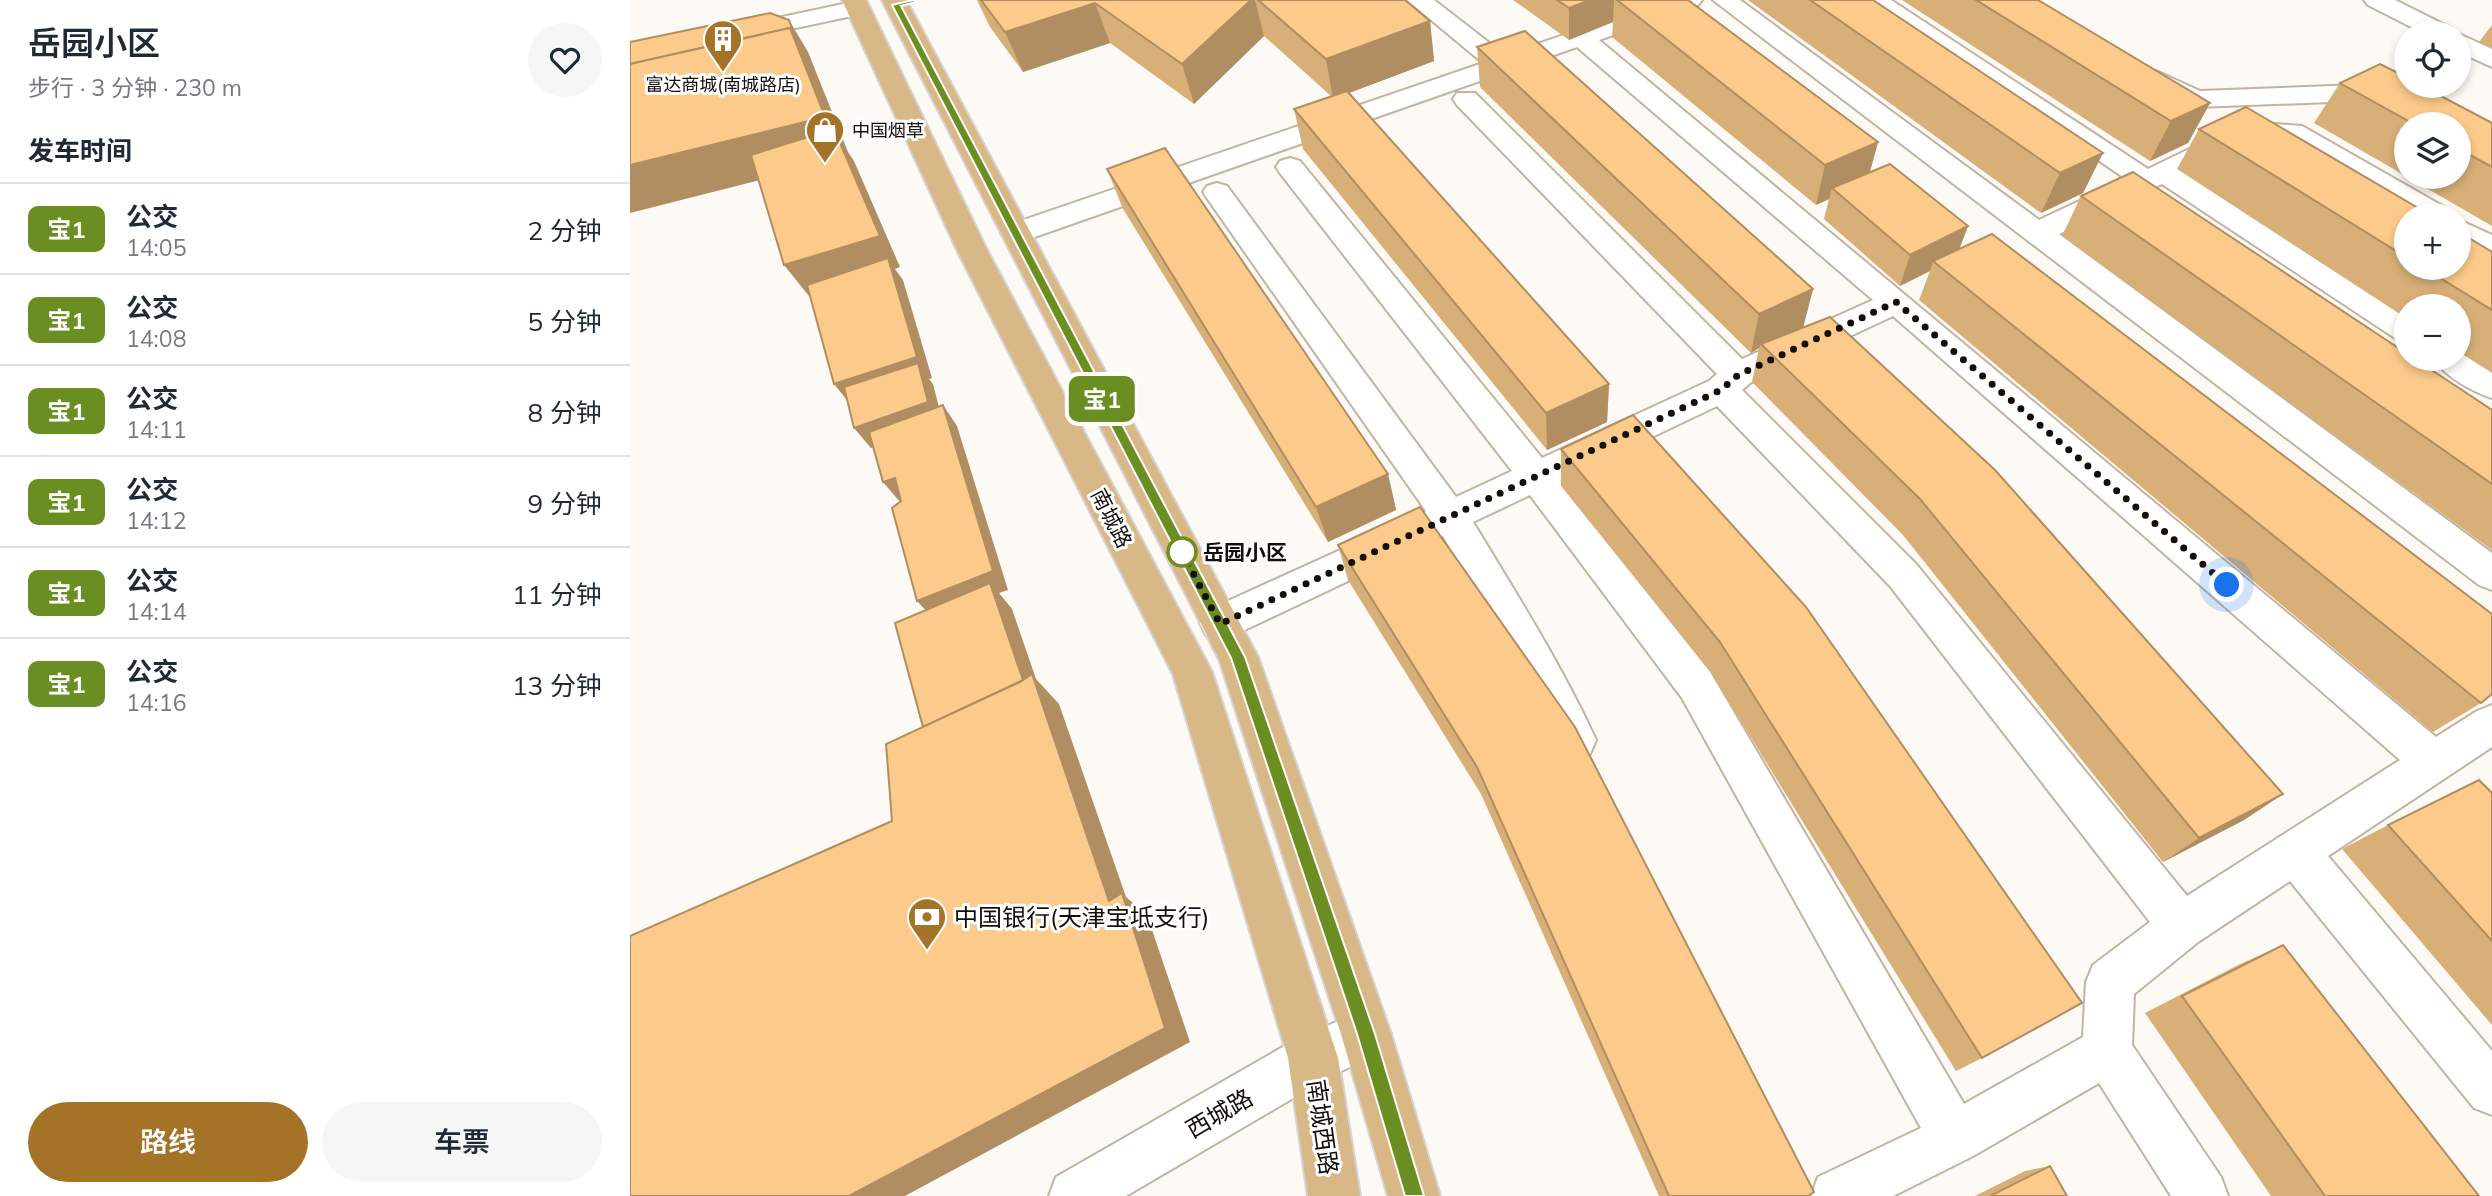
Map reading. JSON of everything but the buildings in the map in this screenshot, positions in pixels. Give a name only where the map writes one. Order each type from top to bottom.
[{"type":"main road","points":[[881,2],[1016,233],[1238,657],[1366,1034],[1414,1196]]},
{"type":"main road","name":"南城路","points":[[881,2],[972,250],[1192,672],[1313,1058]]},
{"type":"main road","name":"南城西路","points":[[1313,1058],[1334,1196]]},
{"type":"street","points":[[1419,0],[1502,65]]},
{"type":"street","points":[[1016,233],[1690,0]]},
{"type":"street","points":[[1725,0],[2492,574]]},
{"type":"street","points":[[1875,0],[2394,323]]},
{"type":"street","points":[[2376,0],[2418,21]]},
{"type":"street","points":[[710,40],[881,2]]},
{"type":"street","points":[[1581,38],[1896,302],[2434,762]]},
{"type":"street","points":[[2471,48],[2492,58]]},
{"type":"street","points":[[2135,68],[2196,99],[2394,91]]},
{"type":"street","points":[[1466,99],[1729,382],[1903,575],[2182,926]]},
{"type":"street","points":[[2037,233],[2251,130],[2292,132],[2414,203]]},
{"type":"street","points":[[1290,167],[1535,475],[1696,685],[1955,1138]]},
{"type":"street","points":[[1217,191],[1450,516],[1537,666],[1594,776]]},
{"type":"street","points":[[2471,236],[2492,248]]},
{"type":"street","points":[[1220,624],[1896,302]]},
{"type":"street","points":[[2469,371],[2492,386]]},
{"type":"street","points":[[2202,1196],[2107,1051],[2110,982],[2182,926],[2491,727]]},
{"type":"street","points":[[2295,852],[2492,1090]]},
{"type":"street","name":"西城路","points":[[1075,1196],[1313,1058],[1366,1034]]},
{"type":"street","points":[[1816,1188],[1955,1138],[2107,1051]]},
{"type":"bus line","name":"宝1","points":[[913,0],[896,5],[1238,657],[1366,1034],[1414,1196]]},
{"type":"place","name":"富达商城(南城路店)","points":[[723,73]]},
{"type":"place","name":"中国烟草","points":[[825,164]]},
{"type":"place","name":"岳园小区","points":[[1182,552]]},
{"type":"place","name":"中国银行(天津宝坻支行)","points":[[927,951]]},
{"type":"route","points":[[1182,552],[1220,624],[1721,390],[1738,375],[1896,302],[2227,585]]}]
